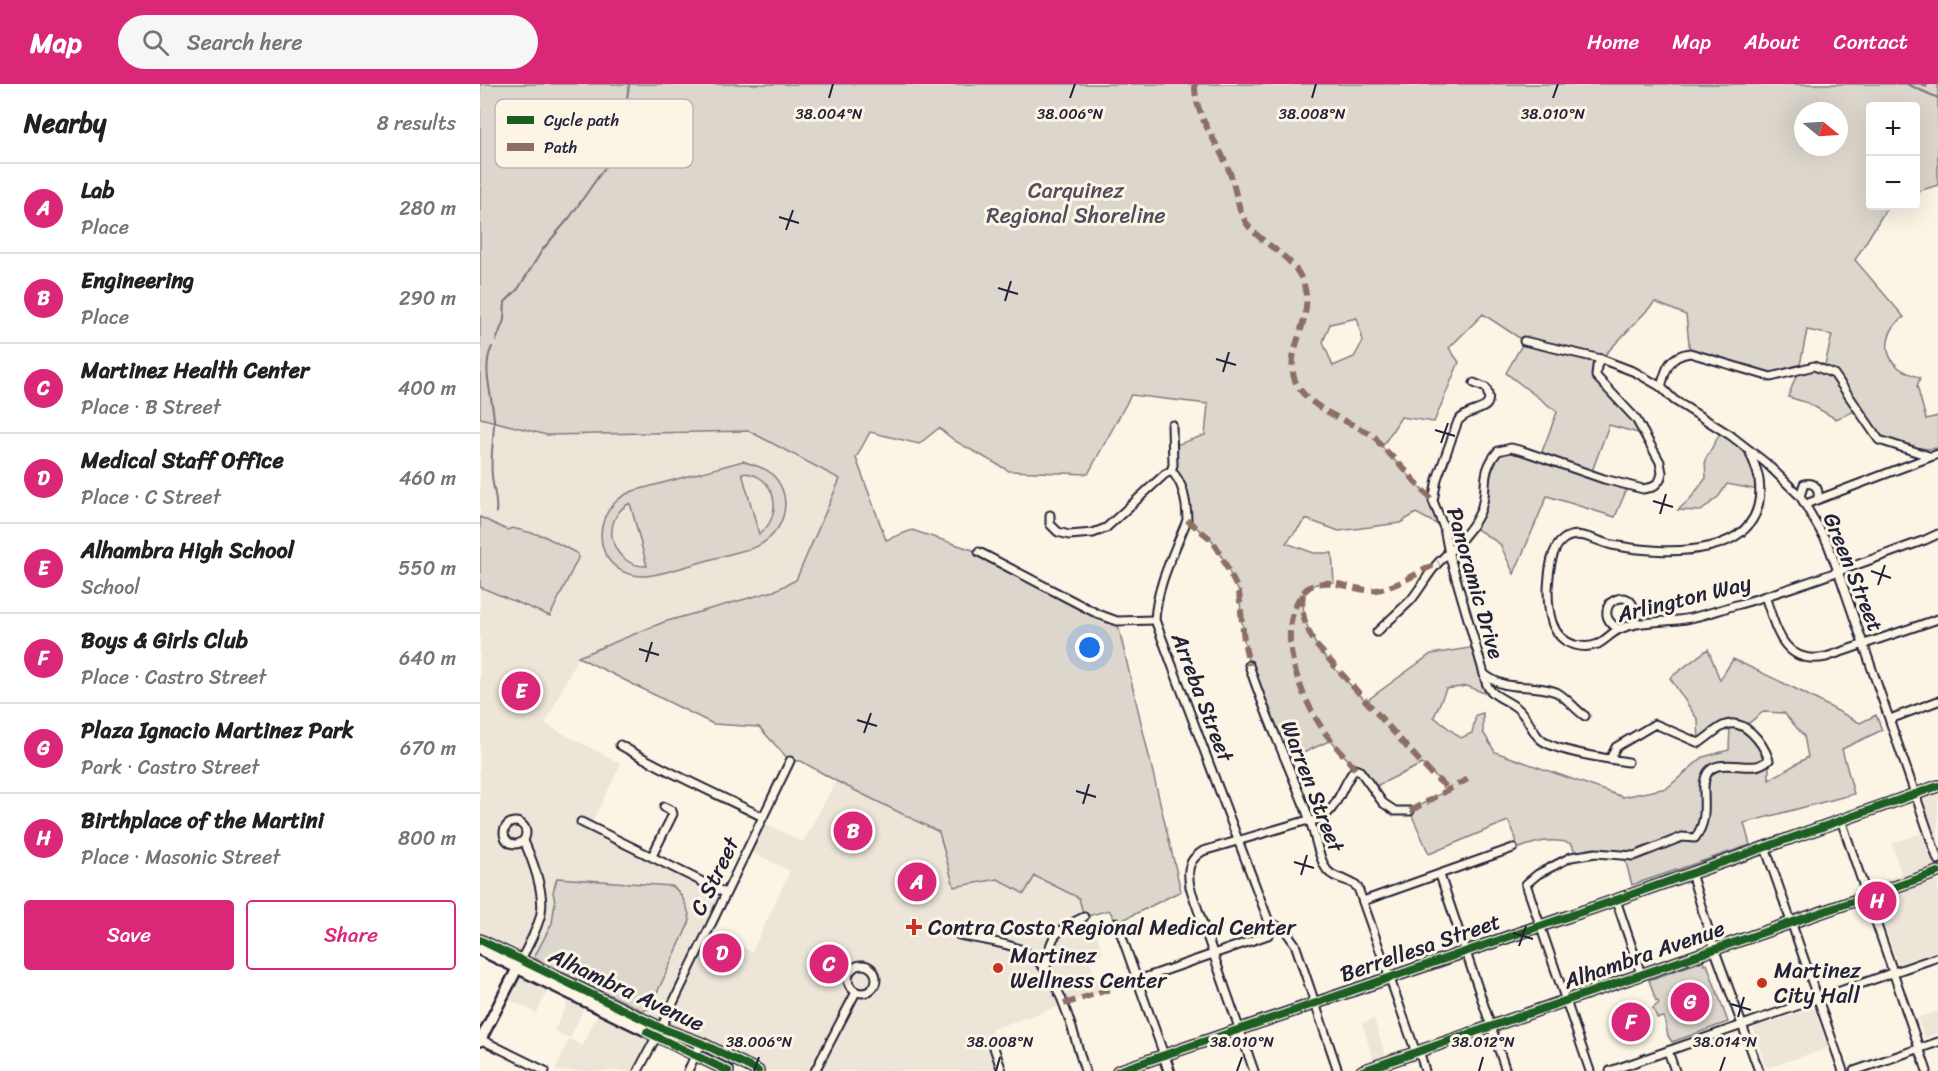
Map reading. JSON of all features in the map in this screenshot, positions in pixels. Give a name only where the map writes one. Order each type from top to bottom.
[{"type":"main road","name":"Berrellesa Street","points":[[1118,1071],[1616,900],[1938,786]]},
{"type":"main road","name":"Alhambra Avenue","points":[[1362,1071],[1938,872]]},
{"type":"main road","name":"Alhambra Avenue","points":[[480,940],[519,964],[659,1032],[695,1055],[728,1071]]},
{"type":"main road","name":"Alhambra Avenue","points":[[480,950],[519,964]]},
{"type":"main road","points":[[480,1040],[519,964]]},
{"type":"main road","name":"Alhambra Avenue","points":[[659,1032],[701,1043],[758,1071]]},
{"type":"main road","points":[[1164,1055],[1169,1071]]},
{"type":"street","name":"Green Street","points":[[1524,341],[1601,359],[1635,372],[1661,387],[1674,400],[1730,435],[1766,463],[1800,496],[1827,542],[1838,571],[1938,860]]},
{"type":"street","points":[[1661,387],[1671,361],[1680,354],[1690,353],[1771,377],[1814,366],[1834,374],[1879,440],[1929,456]]},
{"type":"street","points":[[1377,632],[1412,599],[1438,562],[1449,554],[1472,526],[1485,495],[1486,470],[1498,451],[1511,448],[1604,479],[1642,489],[1653,488],[1660,480],[1662,472],[1660,462],[1636,419],[1596,376],[1597,366],[1601,359]]},
{"type":"street","name":"Panoramic Drive","points":[[1474,383],[1486,388],[1490,397],[1489,403],[1485,407],[1463,415],[1458,421],[1437,479],[1433,501],[1447,541],[1484,674],[1501,685],[1543,689],[1556,693],[1568,700],[1585,716]]},
{"type":"street","points":[[1050,515],[1050,524],[1058,532],[1069,535],[1093,533],[1106,528],[1171,471],[1173,465],[1172,425]]},
{"type":"street","name":"Arlington Way","points":[[1749,450],[1760,479],[1759,500],[1754,516],[1744,530],[1730,540],[1679,551],[1611,545],[1576,535],[1565,538],[1558,545],[1550,570],[1548,600],[1551,622],[1557,633],[1568,642],[1589,646],[1599,643],[1619,629],[1633,625],[1685,619],[1765,596],[1938,534]]},
{"type":"street","points":[[1806,504],[1938,454]]},
{"type":"street","name":"Arreba Street","points":[[1171,471],[1177,476],[1187,509],[1187,519],[1160,587],[1156,601],[1155,620],[1269,922],[1290,935],[1295,944],[1338,1071]]},
{"type":"street","points":[[1800,496],[1804,484],[1809,483],[1814,484],[1817,488],[1818,498]]},
{"type":"street","points":[[1447,541],[1458,543]]},
{"type":"street","points":[[979,552],[1098,614],[1117,621],[1155,620]]},
{"type":"street","points":[[1765,596],[1784,644],[1808,659],[1817,659],[1938,619]]},
{"type":"street","points":[[1619,629],[1610,622],[1606,612],[1610,603],[1619,598],[1629,600],[1636,608],[1633,625]]},
{"type":"street","name":"Warren Street","points":[[1249,665],[1262,706],[1310,821],[1325,868],[1331,874],[1353,882],[1358,888],[1425,1071]]},
{"type":"street","points":[[1484,674],[1486,685],[1496,695],[1519,709],[1540,739],[1549,744],[1628,762]]},
{"type":"street","points":[[1890,719],[1938,701]]},
{"type":"street","points":[[1590,1071],[1526,884],[1538,874],[1571,857],[1596,853],[1634,856],[1682,837],[1695,838],[1701,829],[1705,815],[1704,780],[1708,771],[1725,765],[1756,766],[1769,760],[1765,749],[1744,727],[1730,724],[1721,727],[1699,743],[1655,724],[1616,747],[1610,759]]},
{"type":"street","points":[[620,745],[663,770],[693,782],[763,817]]},
{"type":"street","name":"C Street","points":[[638,1071],[790,761]]},
{"type":"street","points":[[1254,1071],[1190,887],[1189,863],[1203,851],[1305,821],[1317,821],[1329,813],[1355,769],[1360,771],[1383,803],[1395,811],[1410,811]]},
{"type":"street","points":[[652,856],[673,814],[664,807]]},
{"type":"street","points":[[1841,820],[1927,1071]]},
{"type":"street","points":[[581,822],[725,893]]},
{"type":"street","points":[[519,964],[537,924],[542,904],[532,860],[524,841]]},
{"type":"street","points":[[1765,847],[1843,1071]]},
{"type":"street","points":[[1363,901],[1514,848]]},
{"type":"street","points":[[1691,873],[1714,948],[1759,1071]]},
{"type":"street","points":[[1440,875],[1506,1071]]},
{"type":"street","points":[[1616,900],[1641,974]]},
{"type":"street","points":[[1046,968],[1049,948],[1057,933],[1060,929],[1084,917]]},
{"type":"street","points":[[1117,922],[1164,1055]]},
{"type":"street","points":[[1138,980],[1268,935],[1275,926]]},
{"type":"street","points":[[959,935],[1002,943],[1025,951],[1046,968],[1062,999],[1085,1071]]},
{"type":"street","points":[[1610,1071],[1938,957]]},
{"type":"street","points":[[856,965],[867,965],[875,973],[875,984],[867,992],[856,992],[849,984],[848,973],[856,965]]},
{"type":"street","points":[[815,1071],[856,992]]},
{"type":"street","points":[[480,1040],[545,1071]]},
{"type":"street","points":[[992,1042],[1002,1071]]},
{"type":"street","points":[[1854,1071],[1938,1042]]},
{"type":"street","points":[[688,1071],[701,1043]]},
{"type":"street","points":[[1668,1051],[1675,1071]]},
{"type":"shaded area","points":[[480,418],[547,435],[749,431],[840,479],[796,580],[774,591],[664,622],[578,657],[545,724],[621,764],[590,826],[725,893],[707,931],[752,952],[790,871],[746,849],[760,821],[803,842],[836,781],[939,832],[954,887],[998,879],[1035,876],[1079,898],[1084,917],[1095,928],[1103,953],[1088,958],[1101,992],[992,1029],[992,1042],[1002,1071],[758,1071],[480,940]]},
{"type":"shaded area","points":[[1938,791],[1938,949],[1898,965],[1871,884],[1901,874],[1892,843],[1933,830],[1923,796]]},
{"type":"shaded area","points":[[517,968],[551,984],[536,1013],[503,996]]},
{"type":"shaded area","points":[[572,994],[587,1001],[570,1038],[554,1031]]},
{"type":"shaded area","points":[[600,1008],[657,1037],[638,1071],[555,1071],[569,1039],[583,1046]]},
{"type":"shaded area","points":[[1814,1008],[1828,1048],[1766,1068],[1753,1028]]},
{"type":"shaded area","points":[[1938,1011],[1938,1033],[1925,1038],[1917,1018]]},
{"type":"shaded area","points":[[1374,1019],[1386,1057],[1374,1061],[1362,1024]]},
{"type":"green space","name":"Carquinez Regional Shoreline","points":[[480,84],[1938,84],[1938,185],[1920,191],[1920,102],[1866,102],[1866,210],[1886,210],[1855,260],[1904,317],[1898,321],[1890,333],[1889,354],[1898,367],[1920,378],[1917,386],[1926,419],[1938,416],[1938,448],[1909,447],[1887,440],[1876,430],[1862,408],[1836,419],[1808,403],[1788,397],[1798,371],[1771,377],[1690,353],[1686,315],[1655,302],[1601,359],[1596,372],[1645,435],[1609,425],[1591,474],[1628,486],[1615,517],[1547,496],[1514,574],[1500,544],[1472,526],[1480,511],[1485,481],[1498,451],[1511,448],[1540,457],[1557,412],[1506,373],[1524,341],[1483,314],[1449,348],[1459,362],[1434,422],[1401,417],[1382,447],[1433,501],[1444,528],[1416,513],[1400,523],[1339,531],[1306,519],[1286,543],[1314,553],[1332,553],[1334,582],[1316,584],[1304,591],[1303,608],[1306,624],[1321,652],[1366,701],[1431,654],[1476,647],[1486,685],[1484,693],[1467,686],[1446,689],[1434,717],[1461,738],[1472,733],[1476,715],[1483,713],[1483,732],[1495,752],[1623,797],[1667,788],[1703,757],[1729,750],[1730,725],[1699,743],[1698,720],[1670,678],[1708,649],[1720,680],[1733,659],[1860,723],[1876,715],[1882,730],[1842,749],[1854,794],[1744,823],[1750,845],[1632,885],[1624,855],[1575,853],[1572,844],[1558,841],[1537,842],[1517,849],[1514,833],[1508,821],[1429,854],[1410,811],[1449,789],[1422,764],[1372,788],[1331,740],[1286,761],[1249,665],[1239,592],[1212,540],[1187,520],[1187,509],[1171,471],[1173,446],[1205,435],[1208,404],[1131,395],[1088,474],[1009,471],[955,441],[939,428],[919,444],[870,432],[856,458],[886,540],[912,530],[979,552],[1117,621],[1181,891],[1117,923],[1109,910],[1084,917],[1079,898],[1035,876],[1024,894],[998,879],[954,887],[939,832],[801,761],[790,761],[759,727],[713,724],[578,657],[664,622],[774,591],[796,580],[840,479],[749,431],[547,435],[480,418]],"holes":[[[1357,318],[1363,341],[1354,357],[1333,366],[1323,342],[1330,324]],[[1807,330],[1832,335],[1824,369],[1814,366],[1799,370]],[[1763,712],[1784,713],[1804,736],[1808,757],[1769,780],[1769,760],[1744,727]]]},
{"type":"green space","points":[[1722,430],[1749,450],[1759,490],[1727,484],[1719,496],[1701,511],[1678,510],[1706,478],[1705,460]]},
{"type":"green space","points":[[743,461],[761,467],[772,474],[780,484],[785,506],[779,526],[763,543],[753,548],[661,574],[640,576],[624,572],[612,563],[604,552],[601,538],[608,511],[618,499],[633,491]],"holes":[[[742,473],[754,475],[763,480],[773,497],[772,517],[759,534]],[[630,503],[647,566],[625,559],[617,551],[613,541],[614,520]]]},
{"type":"green space","points":[[480,517],[507,530],[512,528],[544,536],[578,554],[550,616],[480,587]]},
{"type":"green space","points":[[557,878],[672,886],[679,892],[687,907],[690,921],[650,1008],[643,1011],[534,958],[552,923],[555,902],[553,892]]},
{"type":"green space","points":[[1703,961],[1704,965],[1707,964],[1728,1022],[1672,1042],[1668,1036],[1664,1017],[1657,1018],[1653,1008],[1659,1003],[1656,1001],[1649,980]]},
{"type":"waterway","points":[[627,99],[629,84]]},
{"type":"waterway","points":[[1907,84],[1938,98]]},
{"type":"waterway","points":[[496,341],[504,320],[505,302],[518,289],[543,249],[570,217],[604,168]]},
{"type":"waterway","points":[[492,347],[488,374],[494,420],[492,469],[496,513]]},
{"type":"marked path","points":[[1195,84],[1203,120],[1227,165],[1244,219],[1253,231],[1292,264],[1303,282],[1306,311],[1292,363],[1293,376],[1299,388],[1319,407],[1376,438],[1433,501]]},
{"type":"marked path","points":[[1187,520],[1212,540],[1239,592],[1249,665]]},
{"type":"marked path","points":[[1355,769],[1318,721],[1296,675],[1290,641],[1290,625],[1296,606],[1305,590],[1312,585],[1332,583],[1376,590],[1393,586],[1439,563]]},
{"type":"marked path","points":[[1303,594],[1302,608],[1305,620],[1316,645],[1432,775],[1449,789]]},
{"type":"marked path","points":[[1410,811],[1470,778]]},
{"type":"marked path","points":[[1064,1004],[1138,980]]},
{"type":"cycle path","points":[[1118,1071],[1616,900],[1938,786]]},
{"type":"cycle path","points":[[1362,1071],[1938,872]]},
{"type":"cycle path","points":[[480,940],[661,1028],[701,1043],[758,1071]]},
{"type":"cycle path","points":[[647,1032],[728,1071]]},
{"type":"place","name":"Alhambra High School","points":[[521,691]]},
{"type":"place","name":"Engineering","points":[[853,831]]},
{"type":"place","name":"Lab","points":[[917,882]]},
{"type":"place","name":"Birthplace of the Martini","points":[[1877,901]]},
{"type":"place","name":"Contra Costa Regional Medical Center","points":[[914,927]]},
{"type":"place","name":"Medical Staff Office","points":[[722,953]]},
{"type":"place","name":"Martinez Health Center","points":[[829,964]]},
{"type":"place","name":"Martinez Wellness Center","points":[[998,968]]},
{"type":"place","name":"Martinez City Hall","points":[[1762,983]]},
{"type":"place","name":"Plaza Ignacio Martinez Park","points":[[1690,1002]]},
{"type":"place","name":"Boys & Girls Club","points":[[1631,1022]]}]
